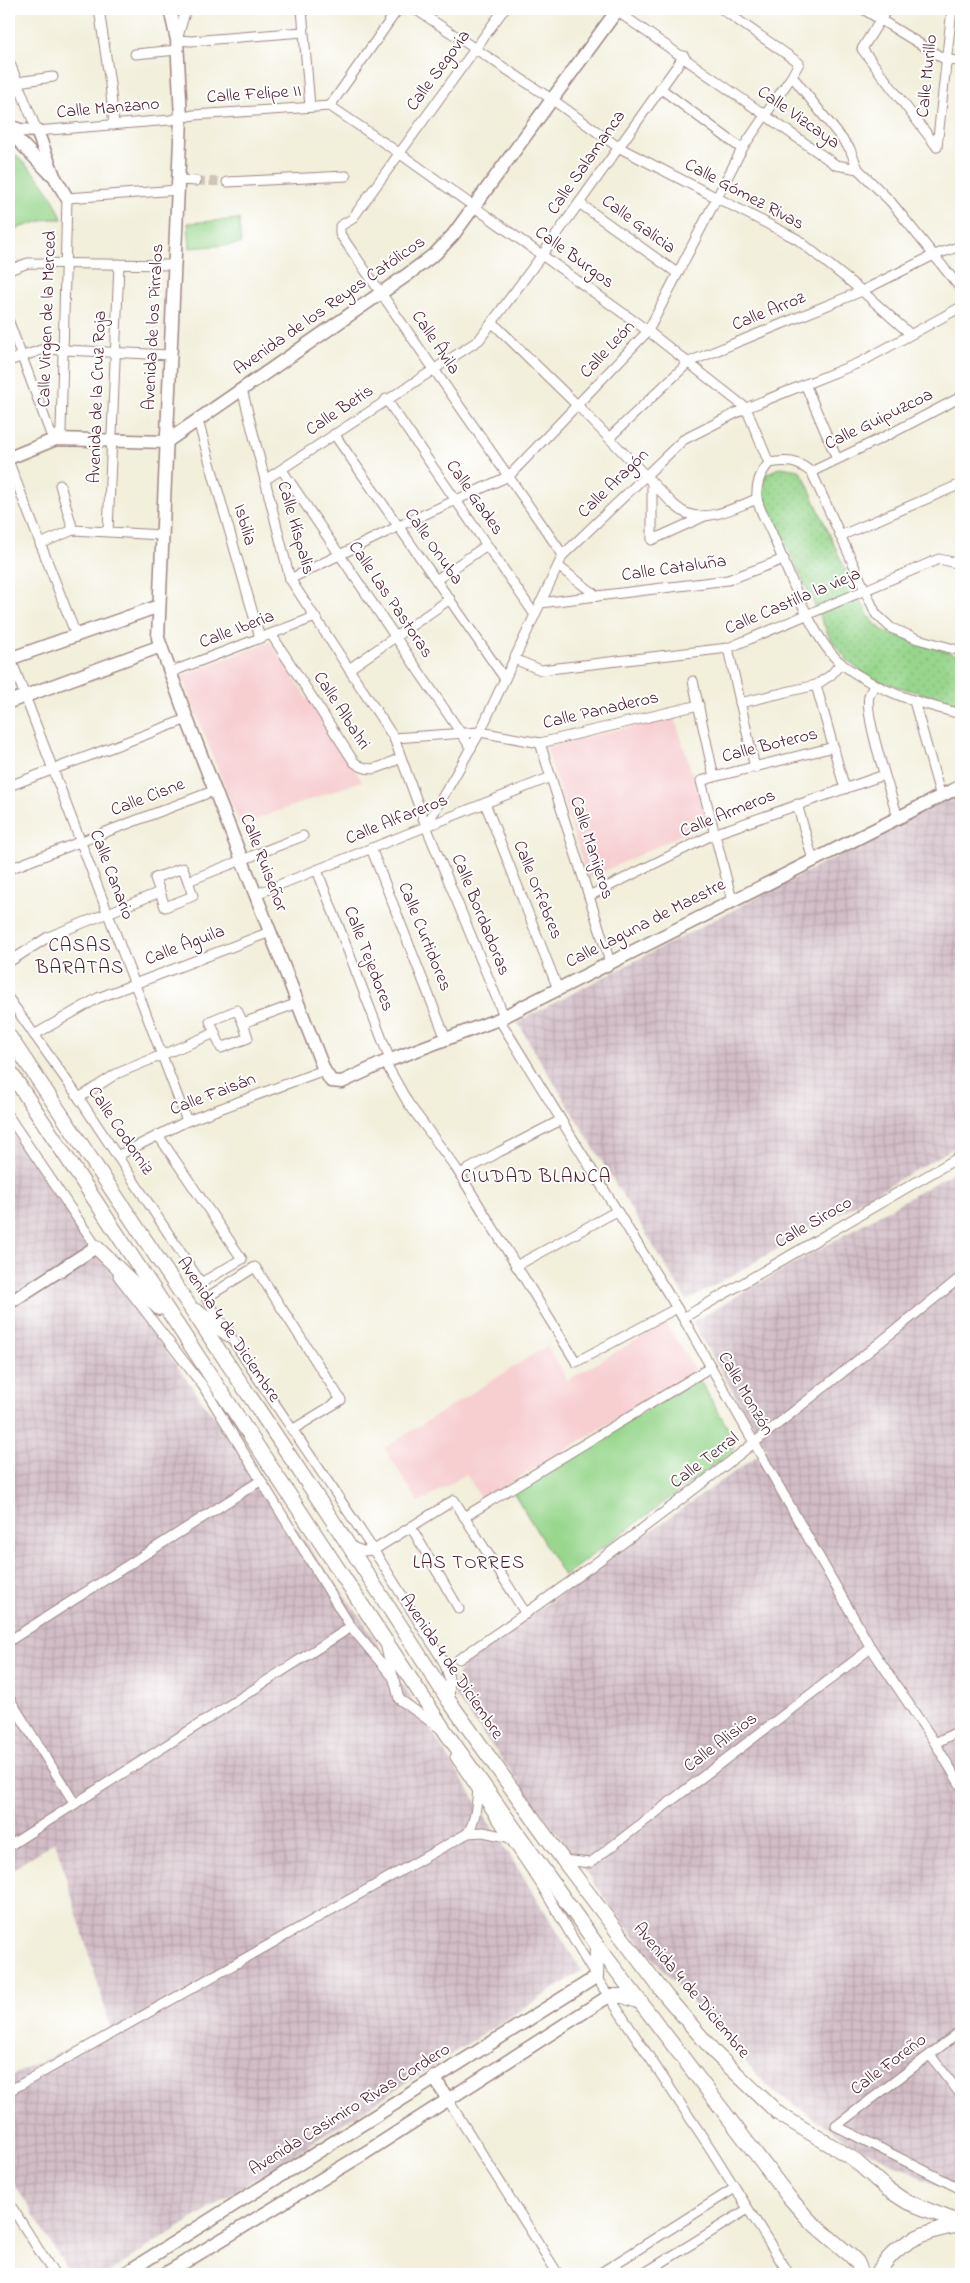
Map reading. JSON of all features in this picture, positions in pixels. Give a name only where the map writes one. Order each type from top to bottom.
[{"type":"main road","name":"Avenida 4 de Diciembre","points":[[9,1036],[190,1306],[449,1701],[563,1860],[667,1997],[716,2054],[779,2114],[852,2158],[887,2189],[907,2202],[961,2224]]},
{"type":"main road","points":[[9,1070],[447,1734],[597,1945],[788,2196],[809,2220],[857,2262],[862,2274]]},
{"type":"main road","points":[[96,1248],[178,1327]]},
{"type":"main road","points":[[190,1306],[228,1334]]},
{"type":"main road","points":[[596,1977],[597,1945]]},
{"type":"main road","points":[[610,1996],[623,1996],[642,2003]]},
{"type":"main road","points":[[878,2274],[894,2252],[915,2237],[939,2228],[961,2224]]},
{"type":"street","points":[[99,9],[114,125]]},
{"type":"street","name":"Avenida de los Pirralos","points":[[161,646],[158,638],[159,606],[181,118],[177,45],[170,9]]},
{"type":"street","points":[[177,45],[186,9]]},
{"type":"street","points":[[302,9],[310,107]]},
{"type":"street","points":[[330,106],[398,9]]},
{"type":"street","name":"Calle Gómez Rivas","points":[[416,9],[475,50],[553,100],[618,147],[797,239],[862,291],[910,334]]},
{"type":"street","name":"Calle Segovia","points":[[399,153],[504,9]]},
{"type":"street","name":"Calle Vizcaya","points":[[616,9],[836,165],[858,169]]},
{"type":"street","name":"Avenida de los Reyes Católicos","points":[[166,442],[382,293],[436,253],[475,208],[616,9]]},
{"type":"street","name":"Calle León","points":[[509,476],[648,332],[715,198],[742,149],[799,63],[722,9]]},
{"type":"street","points":[[863,9],[946,60],[961,61]]},
{"type":"street","points":[[880,20],[887,9]]},
{"type":"street","name":"Calle Murillo","points":[[880,20],[862,50],[937,147],[952,9]]},
{"type":"street","points":[[135,54],[191,41],[304,32]]},
{"type":"street","name":"Calle Salamanca","points":[[432,368],[479,340],[493,323],[684,56]]},
{"type":"street","points":[[9,61],[31,131],[67,198],[178,185],[196,181]]},
{"type":"street","points":[[792,76],[850,149],[858,169],[891,202],[961,289]]},
{"type":"street","points":[[17,82],[53,77]]},
{"type":"street","points":[[660,88],[742,149]]},
{"type":"street","name":"Calle Felipe II","points":[[181,118],[194,115],[330,106]]},
{"type":"street","name":"Calle Burgos","points":[[330,106],[399,153],[648,332],[746,408],[768,463]]},
{"type":"street","name":"Calle Manzano","points":[[31,131],[181,118]]},
{"type":"street","points":[[9,126],[31,131]]},
{"type":"street","points":[[9,131],[54,176]]},
{"type":"street","points":[[20,143],[20,136],[31,131]]},
{"type":"street","name":"Calle Ávila","points":[[399,153],[352,219],[340,226],[340,234],[563,555]]},
{"type":"street","points":[[227,182],[346,176]]},
{"type":"street","name":"Calle Virgen de la Merced","points":[[56,439],[61,430],[67,198]]},
{"type":"street","name":"Calle Galicia","points":[[579,203],[677,273]]},
{"type":"street","name":"Calle Arroz","points":[[610,438],[689,362],[862,291],[934,255],[961,246]]},
{"type":"street","points":[[9,270],[28,263],[174,265]]},
{"type":"street","name":"Avenida de la Cruz Roja","points":[[108,531],[119,264]]},
{"type":"street","name":"Calle Aragón","points":[[426,826],[480,732],[563,555],[649,479],[683,440],[746,408],[861,362],[961,307]]},
{"type":"street","points":[[9,322],[50,432],[56,439]]},
{"type":"street","points":[[493,323],[610,438],[673,504],[686,514],[708,515]]},
{"type":"street","points":[[9,361],[44,349],[170,355]]},
{"type":"street","name":"Calle Betis","points":[[265,480],[432,368]]},
{"type":"street","points":[[805,384],[837,459]]},
{"type":"street","name":"Calle Híspalis","points":[[242,389],[290,579],[394,738],[401,758]]},
{"type":"street","name":"Calle Guipuzcoa","points":[[810,472],[890,434],[961,397]]},
{"type":"street","name":"Calle Gades","points":[[386,399],[535,615]]},
{"type":"street","name":"Isbilia","points":[[198,421],[260,638]]},
{"type":"street","name":"Calle Onuba","points":[[334,434],[505,678]]},
{"type":"street","points":[[9,458],[56,439],[166,442]]},
{"type":"street","points":[[961,651],[918,639],[891,628],[876,614],[810,472],[802,465],[785,460],[768,463],[759,475],[757,499],[822,640],[841,664],[874,686],[914,701],[961,714]]},
{"type":"street","points":[[9,464],[76,635]]},
{"type":"street","name":"Calle Las Pastoras","points":[[282,470],[471,748]]},
{"type":"street","points":[[290,579],[398,526],[509,476]]},
{"type":"street","points":[[649,479],[652,540],[708,515],[757,499]]},
{"type":"street","points":[[840,536],[961,484]]},
{"type":"street","points":[[60,485],[73,530]]},
{"type":"street","points":[[40,544],[73,530],[162,535]]},
{"type":"street","points":[[436,580],[487,545]]},
{"type":"street","name":"Calle Cataluña","points":[[540,603],[728,580],[784,559]]},
{"type":"street","name":"Calle Castilla la vieja","points":[[514,659],[541,670],[728,648],[939,559],[961,564]]},
{"type":"street","points":[[558,566],[597,596]]},
{"type":"street","points":[[349,669],[450,600]]},
{"type":"street","points":[[9,657],[159,606]]},
{"type":"street","name":"Calle Iberia","points":[[170,672],[315,617]]},
{"type":"street","name":"Calle Albahri","points":[[272,634],[354,762],[362,769],[372,770],[401,758]]},
{"type":"street","points":[[9,702],[161,646]]},
{"type":"street","name":"Calle Ruiseñor","points":[[161,646],[324,1070]]},
{"type":"street","points":[[728,648],[755,768]]},
{"type":"street","name":"Calle Canario","points":[[9,657],[26,696],[188,1121]]},
{"type":"street","points":[[740,703],[816,685],[831,675],[841,664]]},
{"type":"street","points":[[694,681],[714,778],[702,781],[732,900]]},
{"type":"street","points":[[816,685],[845,789]]},
{"type":"street","points":[[874,686],[869,697],[869,709],[884,775],[898,817]]},
{"type":"street","points":[[914,701],[941,797]]},
{"type":"street","name":"Calle Panaderos","points":[[394,738],[480,732],[540,743],[699,705]]},
{"type":"street","points":[[9,786],[188,719]]},
{"type":"street","name":"Calle Manijeros","points":[[540,743],[610,962]]},
{"type":"street","name":"Calle Boteros","points":[[714,778],[834,747]]},
{"type":"street","name":"Calle Bordadoras","points":[[401,758],[501,1017]]},
{"type":"street","name":"Calle Armeros","points":[[589,896],[714,834],[884,775]]},
{"type":"street","name":"Calle Alfareros","points":[[256,894],[551,777]]},
{"type":"street","name":"Calle Laguna de Maestre","points":[[324,1070],[331,1081],[342,1082],[387,1061],[501,1017],[961,786]]},
{"type":"street","name":"Calle Cisne","points":[[9,869],[216,790]]},
{"type":"street","name":"Calle Orfebres","points":[[485,803],[558,989]]},
{"type":"street","points":[[797,804],[813,860]]},
{"type":"street","points":[[188,881],[304,836]]},
{"type":"street","name":"Calle Curtidores","points":[[371,848],[446,1038]]},
{"type":"street","points":[[183,868],[188,881],[193,896],[165,907],[155,878],[183,868]]},
{"type":"street","name":"Calle Tejedores","points":[[316,870],[387,1061],[408,1103],[460,1174],[576,1362],[677,1308]]},
{"type":"street","points":[[9,962],[48,937],[160,892]]},
{"type":"street","name":"Calle Águila","points":[[34,1035],[98,998],[270,932]]},
{"type":"street","name":"Calle Codorniz","points":[[9,998],[79,1098],[201,1283],[242,1259],[158,1135]]},
{"type":"street","points":[[244,1023],[298,1003]]},
{"type":"street","points":[[237,1010],[244,1023],[248,1038],[220,1048],[210,1021],[237,1010]]},
{"type":"street","name":"Calle Monzón","points":[[501,1017],[561,1120],[683,1318],[871,1648],[935,1743],[961,1786]]},
{"type":"street","points":[[79,1098],[116,1074],[215,1033]]},
{"type":"street","name":"Calle Faisán","points":[[117,1156],[188,1121],[324,1070]]},
{"type":"street","points":[[9,1117],[96,1248],[203,1386],[260,1482],[351,1627],[393,1678]]},
{"type":"street","points":[[460,1174],[561,1120]]},
{"type":"street","name":"Calle Siroco","points":[[683,1318],[961,1156]]},
{"type":"street","points":[[516,1266],[617,1211]]},
{"type":"street","points":[[9,1303],[96,1248]]},
{"type":"street","points":[[292,1430],[340,1400],[256,1267],[206,1298],[228,1334],[292,1430],[374,1550],[448,1669],[451,1683]]},
{"type":"street","name":"Calle Terral","points":[[459,1659],[526,1614],[755,1444],[961,1276]]},
{"type":"street","points":[[464,1517],[711,1367]]},
{"type":"street","points":[[9,1641],[260,1482]]},
{"type":"street","points":[[348,1545],[363,1550],[374,1550],[454,1500],[526,1614]]},
{"type":"street","points":[[411,1527],[459,1609]]},
{"type":"street","points":[[9,1846],[351,1627]]},
{"type":"street","points":[[384,1640],[398,1699],[447,1734]]},
{"type":"street","name":"Calle Alisios","points":[[563,1860],[590,1863],[871,1648]]},
{"type":"street","points":[[439,1654],[459,1659],[451,1683],[449,1701]]},
{"type":"street","points":[[9,1698],[75,1804]]},
{"type":"street","points":[[433,1724],[511,1838],[596,1977],[735,2188],[789,2274]]},
{"type":"street","points":[[935,1743],[961,1730]]},
{"type":"street","points":[[468,1833],[473,1824],[477,1809],[478,1790]]},
{"type":"street","points":[[9,2091],[468,1833],[483,1832],[511,1838]]},
{"type":"street","name":"Avenida Casimiro Rivas Cordero","points":[[124,2274],[434,2077],[596,1977]]},
{"type":"street","points":[[165,2274],[448,2100],[610,1996]]},
{"type":"street","name":"Calle Foreño","points":[[961,2031],[836,2126],[961,2189]]},
{"type":"street","points":[[930,2055],[961,2095]]},
{"type":"street","points":[[434,2077],[558,2274]]},
{"type":"street","points":[[599,2274],[735,2188]]},
{"type":"street","points":[[9,2203],[54,2274]]},
{"type":"street","points":[[643,2274],[748,2209]]},
{"type":"shaded area","points":[[270,642],[362,781],[240,825],[181,676]]},
{"type":"shaded area","points":[[674,716],[708,822],[588,879],[546,747]]},
{"type":"shaded area","points":[[961,792],[961,1144],[687,1301],[517,1022]]},
{"type":"shaded area","points":[[9,1128],[161,1344],[363,1621],[582,1971],[106,2274],[70,2274],[9,2175],[9,2077],[111,2028],[55,1841],[9,1872]]},
{"type":"shaded area","points":[[961,1168],[961,2197],[846,2140],[767,2086],[630,1932],[455,1696],[456,1679],[464,1662],[767,1449],[692,1322]]},
{"type":"shaded area","points":[[666,1323],[696,1371],[482,1500],[466,1474],[419,1503],[384,1448],[547,1346],[568,1380]]},
{"type":"green space","points":[[9,149],[40,180],[52,197],[62,219],[48,219],[9,231]]},
{"type":"green space","points":[[239,219],[241,244],[190,248],[188,223]]},
{"type":"green space","points":[[781,467],[799,470],[804,477],[853,587],[871,620],[885,632],[961,656],[961,705],[871,679],[849,662],[830,638],[762,493],[766,474]]},
{"type":"green space","points":[[699,1379],[732,1435],[734,1445],[731,1453],[564,1576],[512,1490]]},
{"type":"tunnel","points":[[196,181],[227,182]]},
{"type":"district","name":"CASAS BARATAS","points":[[80,957]]},
{"type":"district","name":"CIUDAD BLANCA","points":[[536,1177]]},
{"type":"district","name":"LAS TORRES","points":[[469,1563]]}]
